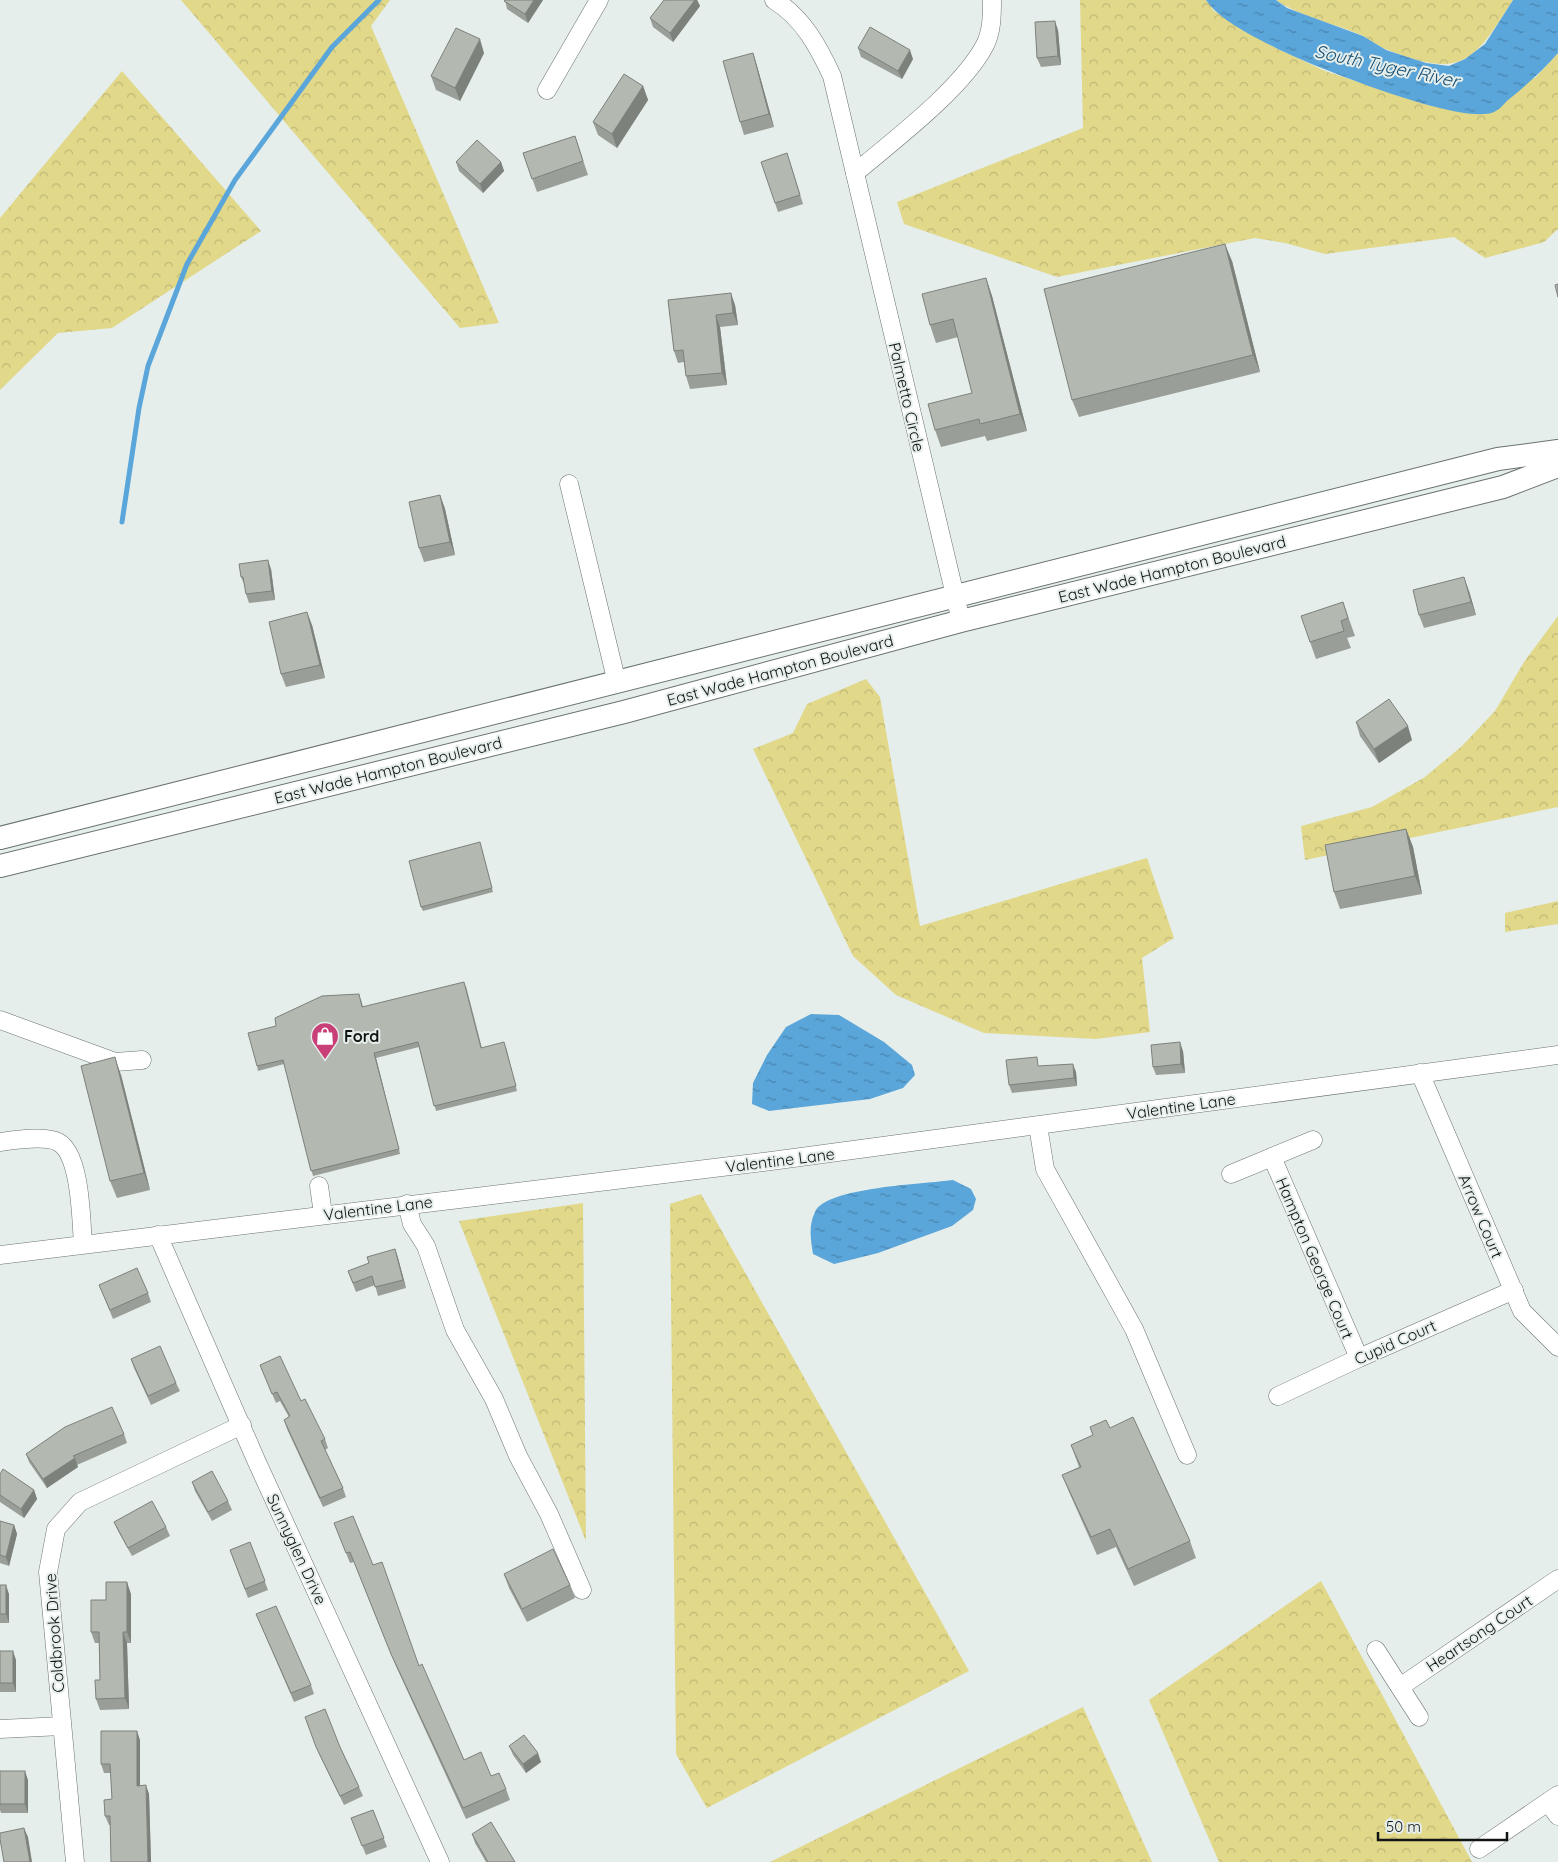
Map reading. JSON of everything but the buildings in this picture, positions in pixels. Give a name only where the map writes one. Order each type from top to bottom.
[{"type":"main road","name":"East Wade Hampton Boulevard","points":[[0,838],[617,683],[953,595],[1498,459],[1558,451]]},
{"type":"main road","name":"East Wade Hampton Boulevard","points":[[0,866],[624,712],[961,621],[1503,487],[1558,466]]},
{"type":"main road","points":[[1368,492],[1374,520]]},
{"type":"main road","points":[[1160,544],[1165,571]]},
{"type":"main road","points":[[1033,575],[1039,602]]},
{"type":"street","points":[[547,90],[600,0]]},
{"type":"street","name":"Palmetto Circle","points":[[774,0],[785,7],[805,27],[820,50],[832,76],[953,595],[961,621]]},
{"type":"street","points":[[855,173],[916,122],[974,63],[986,43],[992,22],[992,0]]},
{"type":"street","points":[[569,484],[617,683]]},
{"type":"street","points":[[0,1020],[115,1062],[142,1060]]},
{"type":"street","name":"Valentine Lane","points":[[0,1254],[322,1214],[608,1182],[1558,1055]]},
{"type":"street","name":"Arrow Court","points":[[1420,1073],[1522,1311],[1558,1347]]},
{"type":"street","points":[[1038,1126],[1045,1169],[1134,1329],[1187,1455]]},
{"type":"street","points":[[0,1142],[33,1138],[57,1141],[70,1153],[79,1196],[83,1244]]},
{"type":"street","points":[[1231,1174],[1312,1140]]},
{"type":"street","name":"Hampton George Court","points":[[1272,1157],[1359,1358]]},
{"type":"street","points":[[319,1186],[322,1214]]},
{"type":"street","points":[[407,1204],[412,1224],[426,1246],[455,1330],[494,1398],[518,1456],[549,1514],[582,1590]]},
{"type":"street","name":"Sunnyglen Drive","points":[[158,1235],[440,1862]]},
{"type":"street","name":"Cupid Court","points":[[1278,1396],[1514,1290]]},
{"type":"street","name":"Coldbrook Drive","points":[[76,1862],[48,1572],[56,1529],[80,1502],[242,1425]]},
{"type":"street","name":"Heartsong Court","points":[[1400,1687],[1558,1579]]},
{"type":"street","points":[[1376,1650],[1419,1717]]},
{"type":"street","points":[[0,1729],[62,1726]]},
{"type":"street","points":[[1479,1849],[1555,1804]]},
{"type":"green space","points":[[181,0],[390,0],[371,26],[499,323],[460,328]]},
{"type":"green space","points":[[1080,0],[1206,0],[1214,11],[1270,45],[1325,71],[1432,106],[1535,78],[1558,53],[1558,229],[1544,242],[1485,258],[1454,237],[1325,254],[1285,243],[1255,238],[1057,277],[904,224],[897,202],[1083,128]]},
{"type":"green space","points":[[1276,0],[1513,0],[1488,38],[1476,51],[1464,59],[1450,63],[1434,63],[1413,59],[1388,50],[1361,35],[1306,15]]},
{"type":"green space","points":[[122,71],[261,231],[112,328],[58,333],[0,390],[0,218]]},
{"type":"green space","points":[[1558,616],[1558,807],[1305,860],[1301,826],[1372,807],[1425,777],[1462,746],[1495,711],[1524,662]]},
{"type":"green space","points":[[866,679],[880,697],[920,926],[1147,858],[1174,938],[1142,958],[1150,1032],[1096,1039],[984,1033],[896,995],[853,956],[753,749],[793,733],[807,704]]},
{"type":"green space","points":[[1558,901],[1558,924],[1505,932],[1505,913]]},
{"type":"green space","points":[[701,1194],[969,1671],[707,1808],[676,1754],[670,1204]]},
{"type":"green space","points":[[583,1203],[586,1541],[459,1221]]},
{"type":"green space","points":[[1321,1581],[1472,1862],[1219,1862],[1149,1700]]},
{"type":"green space","points":[[1083,1707],[1152,1862],[770,1862]]},
{"type":"water","name":"South Tyger River","points":[[1206,0],[1276,0],[1287,8],[1363,36],[1386,50],[1426,63],[1449,66],[1465,59],[1485,44],[1513,0],[1558,0],[1558,53],[1534,78],[1496,111],[1477,114],[1450,110],[1383,91],[1288,54],[1235,26],[1219,14]]},
{"type":"water","points":[[811,1014],[839,1015],[884,1042],[912,1065],[915,1075],[903,1088],[870,1099],[769,1111],[752,1104],[753,1083],[767,1055],[786,1027]]},
{"type":"water","points":[[953,1180],[971,1189],[976,1199],[973,1210],[952,1226],[878,1253],[834,1264],[813,1254],[811,1222],[815,1212],[823,1204],[837,1197],[856,1192],[900,1185]]},
{"type":"waterway","points":[[122,522],[139,408],[148,366],[187,264],[235,180],[332,47],[379,0]]},
{"type":"place","name":"Ford","points":[[325,1060]]}]
